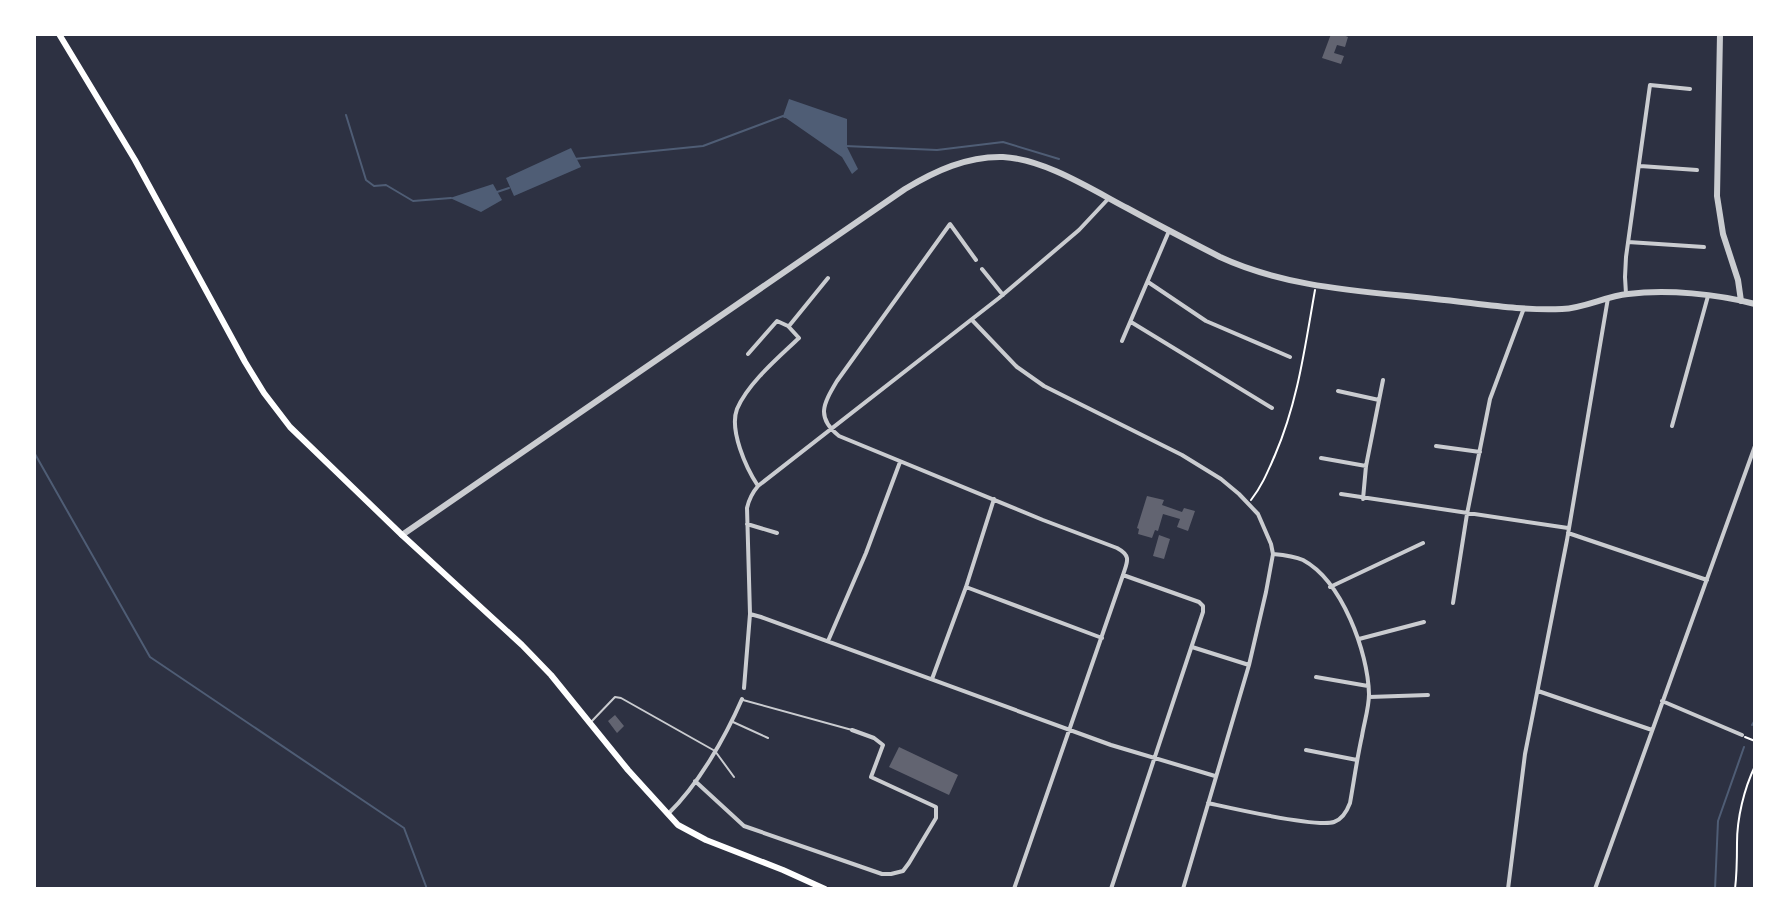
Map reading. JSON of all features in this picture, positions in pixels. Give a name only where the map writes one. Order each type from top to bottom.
[{"type":"main road","points":[[59,34],[135,160],[264,393],[290,427],[551,675],[628,770],[686,830],[825,889]]},
{"type":"street","points":[[1720,34],[1717,196],[1723,234],[1738,280],[1741,301]]},
{"type":"street","points":[[1626,294],[1628,242],[1650,85],[1690,89]]},
{"type":"street","points":[[402,535],[892,198],[943,168],[992,157],[1022,160],[1053,171],[1243,268],[1285,280],[1524,308],[1566,309],[1626,294],[1659,292],[1755,304]]},
{"type":"street","points":[[1639,166],[1697,170]]},
{"type":"street","points":[[744,688],[750,614],[749,498],[758,486],[1003,295],[1079,230],[1109,198]]},
{"type":"street","points":[[976,260],[950,224],[830,394],[824,405],[824,415],[839,436],[1117,548],[1127,555],[1071,730],[1014,889]]},
{"type":"street","points":[[1122,341],[1169,231]]},
{"type":"street","points":[[1628,242],[1704,247]]},
{"type":"street","points":[[982,269],[1003,295]]},
{"type":"street","points":[[788,326],[828,278]]},
{"type":"street","points":[[1148,282],[1206,321],[1290,357]]},
{"type":"street","points":[[1672,426],[1708,296]]},
{"type":"street","points":[[1508,889],[1525,754],[1608,298]]},
{"type":"street","points":[[1453,603],[1490,399],[1524,308]]},
{"type":"street","points":[[972,320],[1017,367],[1044,386],[1182,455],[1221,479],[1248,503],[1265,528],[1273,554],[1266,592],[1249,665],[1183,889]]},
{"type":"street","points":[[748,354],[777,321],[788,326],[799,338],[760,377],[738,407],[740,451],[758,486]]},
{"type":"street","points":[[1131,322],[1272,408]]},
{"type":"street","points":[[1363,499],[1366,466],[1383,380]]},
{"type":"street","points":[[1338,391],[1379,400]]},
{"type":"street","points":[[1436,446],[1480,452]]},
{"type":"street","points":[[1595,889],[1755,446]]},
{"type":"street","points":[[1321,458],[1366,466]]},
{"type":"street","points":[[828,641],[901,461]]},
{"type":"street","points":[[1341,494],[1568,530],[1707,580]]},
{"type":"street","points":[[932,679],[994,499]]},
{"type":"street","points":[[747,524],[777,533]]},
{"type":"street","points":[[1330,587],[1423,543]]},
{"type":"street","points":[[1208,803],[1319,823],[1333,822],[1344,816],[1348,809],[1369,697],[1364,655],[1340,602],[1323,577],[1302,559],[1273,554]]},
{"type":"street","points":[[1111,889],[1203,612],[1199,602],[1123,575]]},
{"type":"street","points":[[966,587],[1102,638]]},
{"type":"street","points":[[750,614],[1154,759],[1215,776]]},
{"type":"street","points":[[1359,639],[1424,622]]},
{"type":"street","points":[[1192,647],[1249,665]]},
{"type":"street","points":[[1316,677],[1368,686]]},
{"type":"street","points":[[1538,691],[1652,730]]},
{"type":"street","points":[[1369,697],[1428,695]]},
{"type":"street","points":[[668,814],[715,751],[742,699]]},
{"type":"street","points":[[1662,701],[1743,736]]},
{"type":"street","points":[[695,781],[744,826],[882,874],[903,871],[936,818],[936,807],[871,777],[883,745],[852,730]]},
{"type":"street","points":[[1306,750],[1357,760]]},
{"type":"lane","points":[[590,723],[615,697],[621,698],[715,751],[734,777]]},
{"type":"lane","points":[[742,699],[852,730]]},
{"type":"lane","points":[[732,722],[768,738]]},
{"type":"path","points":[[1248,503],[1264,482],[1290,417],[1316,285]]},
{"type":"path","points":[[1743,736],[1755,741]]},
{"type":"path","points":[[1735,889],[1741,809],[1755,766]]},
{"type":"water","points":[[789,99],[847,119],[847,147],[858,169],[852,174],[842,157],[783,116]]},
{"type":"water","points":[[571,148],[581,167],[514,196],[506,178]]},
{"type":"water","points":[[493,184],[502,200],[481,212],[450,198]]},
{"type":"building","points":[[1331,34],[1348,37],[1345,47],[1337,45],[1334,53],[1344,56],[1341,64],[1322,58]]},
{"type":"building","points":[[1147,496],[1164,500],[1162,505],[1182,512],[1184,508],[1195,511],[1188,531],[1177,527],[1180,519],[1163,514],[1158,531],[1155,530],[1152,538],[1138,534]]},
{"type":"building","points":[[1159,535],[1170,539],[1164,559],[1153,556]]},
{"type":"building","points":[[615,715],[624,726],[617,733],[608,721]]},
{"type":"building","points":[[899,747],[958,775],[949,795],[889,767]]},
{"type":"waterway","points":[[346,115],[366,180],[374,186],[386,185],[413,201],[451,198]]},
{"type":"waterway","points":[[574,159],[703,146],[785,117]]},
{"type":"waterway","points":[[845,146],[937,150],[1003,142],[1059,159]]},
{"type":"waterway","points":[[497,192],[509,188]]},
{"type":"waterway","points":[[35,454],[150,657],[404,828],[427,889]]},
{"type":"waterway","points":[[1752,725],[1755,720]]},
{"type":"waterway","points":[[1715,889],[1718,821],[1744,747]]}]
